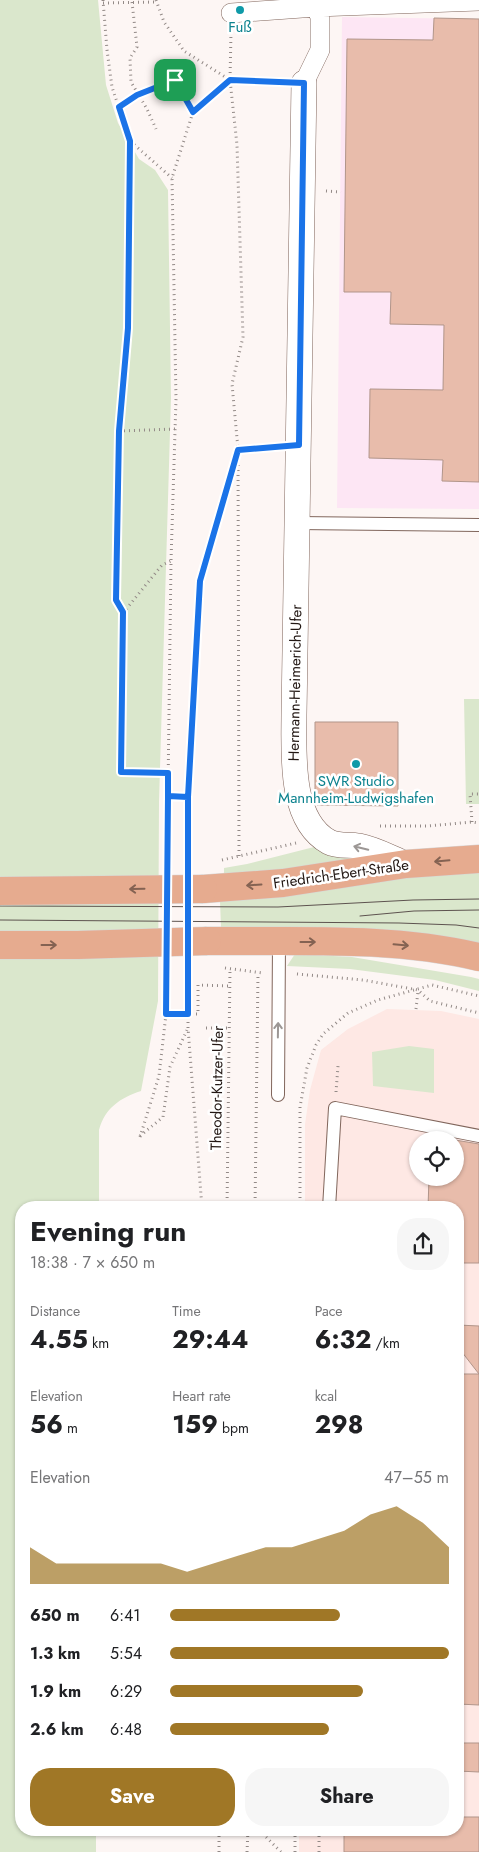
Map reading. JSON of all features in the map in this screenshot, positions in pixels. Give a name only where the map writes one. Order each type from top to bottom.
[{"type":"main road","name":"Friedrich-Ebert-Straße","points":[[0,891],[203,889],[283,883],[406,864],[479,859]]},
{"type":"main road","points":[[0,945],[78,945],[207,941],[385,943],[416,946],[479,957]]},
{"type":"street","points":[[231,13],[317,4],[479,1]]},
{"type":"street","points":[[304,83],[320,50],[320,17],[317,4]]},
{"type":"street","name":"Hermann-Heimerich-Ufer","points":[[304,83],[294,739],[294,767],[297,791],[307,819],[329,842],[342,846],[359,846],[406,864]]},
{"type":"lane","points":[[298,523],[479,525]]},
{"type":"lane","points":[[278,1095],[279,942]]},
{"type":"lane","points":[[329,1201],[335,1108],[479,1136]]},
{"type":"path","points":[[168,773],[121,772],[123,612],[116,600],[119,431],[128,328],[130,141],[111,78],[103,2],[156,1],[164,22],[184,51],[230,80],[304,83]]},
{"type":"path","points":[[132,2],[137,47],[130,58],[131,82],[156,129]]},
{"type":"path","points":[[231,13],[230,80],[237,145],[243,337],[232,384],[238,450],[239,857]]},
{"type":"path","points":[[119,107],[137,95],[175,80],[193,112]]},
{"type":"path","points":[[167,866],[171,561],[175,429],[172,178],[193,112],[230,80]]},
{"type":"path","points":[[130,141],[172,178]]},
{"type":"path","points":[[119,431],[175,429]]},
{"type":"path","points":[[238,450],[299,445]]},
{"type":"path","points":[[188,866],[188,797],[200,581],[238,450]]},
{"type":"path","points":[[123,612],[162,564],[171,561]]},
{"type":"path","points":[[472,822],[470,794],[479,794]]},
{"type":"path","points":[[168,796],[188,797]]},
{"type":"path","points":[[372,826],[428,826],[479,823]]},
{"type":"path","points":[[221,860],[309,839],[318,832]]},
{"type":"path","points":[[166,965],[166,1014],[159,1076],[140,1136],[163,1117],[170,1067],[188,1028]]},
{"type":"path","points":[[188,965],[188,1028],[201,1201]]},
{"type":"path","name":"Theodor-Kutzer-Ufer","points":[[227,1201],[230,969],[258,973]]},
{"type":"path","points":[[255,1201],[258,973],[363,980],[418,990],[430,1001],[479,1013]]},
{"type":"path","points":[[166,1014],[198,1014],[198,985],[230,986]]},
{"type":"path","points":[[300,1201],[300,1107],[307,1068],[316,1045],[323,1034],[348,1013],[378,1000],[432,985],[479,996]]},
{"type":"path","points":[[416,1009],[418,990]]},
{"type":"path","points":[[206,1028],[229,1028]]},
{"type":"path","points":[[335,1108],[338,1066]]},
{"type":"path","points":[[219,1836],[219,1852]]},
{"type":"path","points":[[247,1852],[248,1836]]},
{"type":"path","points":[[265,1836],[281,1852]]},
{"type":"path","points":[[295,1836],[295,1852]]},
{"type":"path","points":[[319,1836],[319,1852]]},
{"type":"shaded area","points":[[342,17],[479,19],[479,509],[337,508]]},
{"type":"shaded area","points":[[387,1009],[441,1011],[479,1019],[479,1852],[299,1852],[299,1836],[464,1836],[464,1201],[305,1201],[305,1124],[310,1090],[321,1050],[348,1029]]},
{"type":"green space","points":[[0,0],[98,0],[106,85],[118,123],[139,159],[155,170],[168,190],[171,398],[159,802],[158,1001],[141,1091],[126,1097],[114,1105],[105,1116],[99,1130],[99,1201],[15,1201],[15,1836],[96,1836],[96,1852],[0,1852]]},
{"type":"green space","points":[[464,699],[479,699],[479,804],[466,804]]},
{"type":"green space","points":[[318,846],[363,858],[275,871],[224,876],[224,868]]},
{"type":"green space","points":[[479,871],[479,943],[410,932],[363,928],[221,927],[220,901],[433,873]]},
{"type":"green space","points":[[295,954],[352,957],[471,977],[479,979],[479,991],[435,980],[350,969],[287,966]]},
{"type":"green space","points":[[409,1046],[434,1049],[434,1093],[373,1086],[372,1052]]},
{"type":"building","points":[[434,18],[479,19],[479,482],[442,481],[443,460],[369,458],[370,389],[443,390],[444,325],[390,324],[391,292],[344,292],[347,39],[433,40]]},
{"type":"building","name":"SWR Studio Mannheim-Ludwigshafen","points":[[315,722],[398,722],[398,806],[317,805],[315,800]]},
{"type":"building","points":[[464,1142],[479,1144],[479,1263],[464,1263],[464,1201],[428,1201],[429,1186],[464,1186]]},
{"type":"building","points":[[464,1325],[479,1326],[479,1374],[464,1355]]},
{"type":"building","points":[[464,1374],[479,1374],[479,1705],[464,1704]]},
{"type":"building","points":[[464,1743],[479,1743],[479,1772],[464,1771]]},
{"type":"building","points":[[464,1817],[479,1817],[479,1852],[344,1852],[344,1836],[464,1836]]},
{"type":"tram line","points":[[0,906],[278,907],[413,900],[479,899]]},
{"type":"tram line","points":[[360,916],[414,911],[479,910]]},
{"type":"tram line","points":[[0,920],[399,923],[456,925],[479,928]]},
{"type":"place","name":"Fuß","points":[[240,10]]},
{"type":"place","name":"SWR Studio Mannheim-Ludwigshafen","points":[[356,764]]},
{"type":"route","points":[[175,80],[137,95],[119,107],[130,141],[128,328],[119,431],[116,600],[123,612],[121,772],[168,773],[168,796],[188,797],[188,1014],[166,1014],[168,796],[188,797],[200,581],[238,450],[299,445],[304,83],[230,80],[193,112],[175,80]]}]
